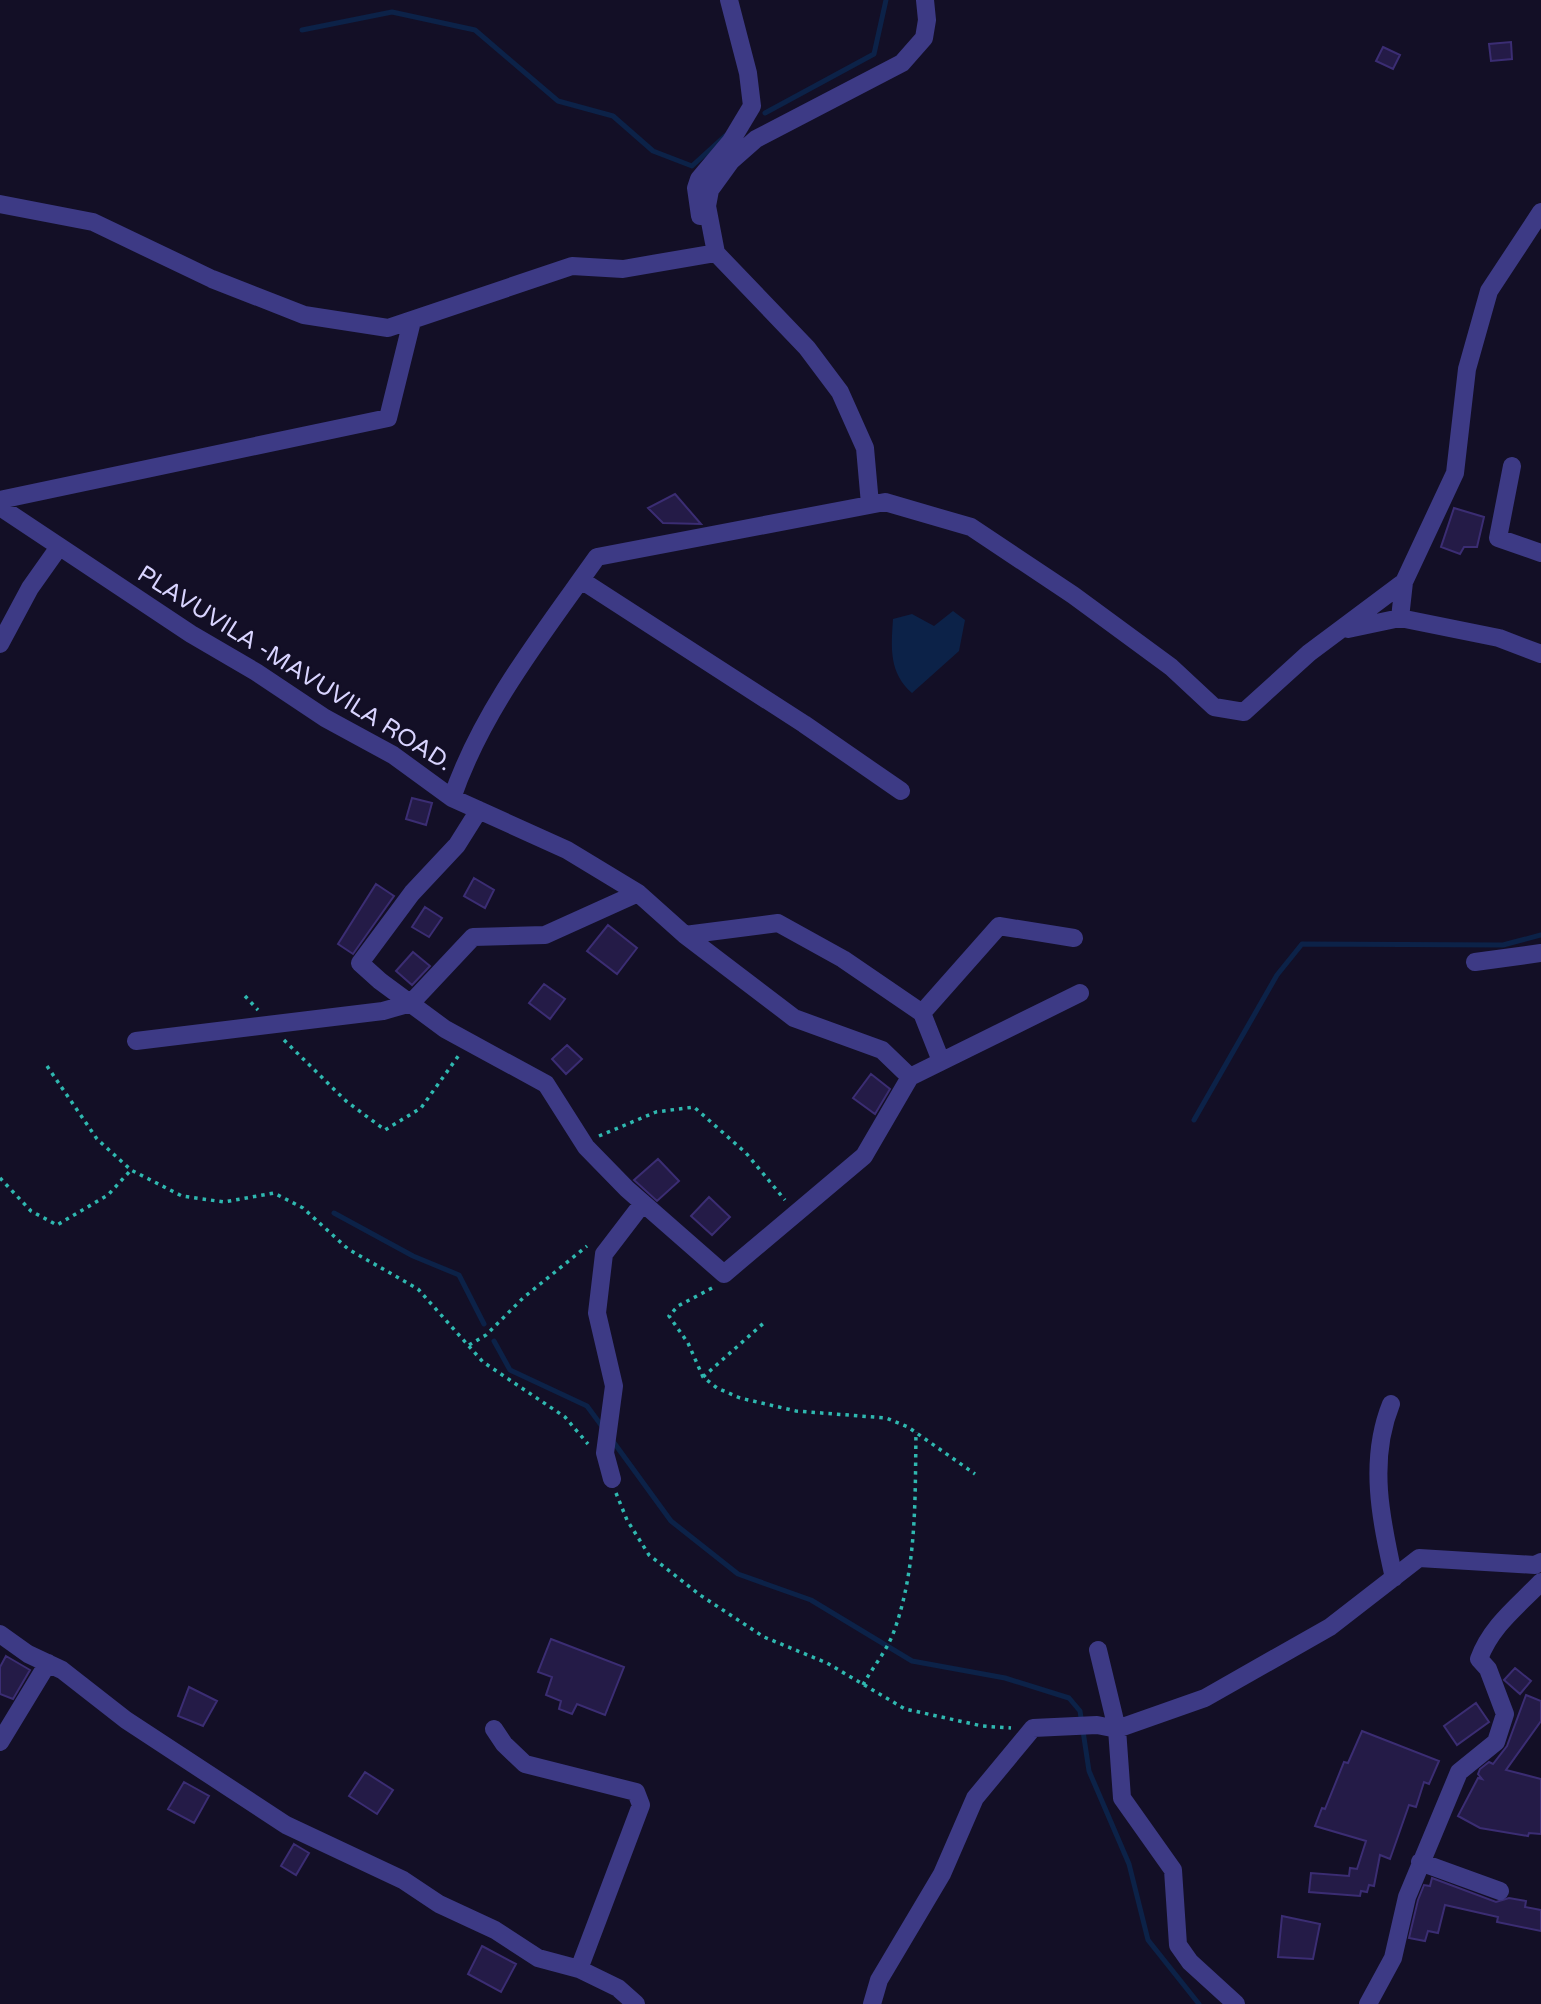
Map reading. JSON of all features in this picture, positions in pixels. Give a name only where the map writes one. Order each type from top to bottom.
[{"type":"street","points":[[729,0],[750,86],[752,106],[738,130],[709,164],[696,188],[703,239],[807,348],[840,392],[864,448],[875,498]]},
{"type":"street","points":[[716,253],[707,206],[710,190],[731,161],[756,139],[902,62],[924,38],[927,20],[925,0]]},
{"type":"street","points":[[0,204],[93,222],[212,279],[304,315],[388,328],[572,266],[623,269],[716,253]]},
{"type":"street","name":"PLAVUVILA -MAVUVILA ROAD.","points":[[0,507],[191,634],[256,672],[325,718],[393,755],[452,798],[464,762],[533,648],[597,557],[875,498],[971,527],[1073,595],[1171,667],[1214,706],[1244,712],[1335,633],[1404,582],[1455,473],[1468,369],[1489,291],[1541,212]]},
{"type":"street","points":[[0,500],[388,418],[412,321]]},
{"type":"street","points":[[1512,466],[1498,538],[1541,553]]},
{"type":"street","points":[[0,644],[30,588],[60,547]]},
{"type":"street","points":[[580,580],[804,724],[901,791]]},
{"type":"street","points":[[1400,618],[1404,582]]},
{"type":"street","points":[[1335,633],[1400,618],[1499,638],[1541,654]]},
{"type":"street","points":[[452,798],[567,850],[638,893],[685,935],[794,1018],[882,1050],[910,1076]]},
{"type":"street","points":[[479,810],[457,845],[412,893],[360,961],[380,981],[468,1042],[546,1084],[583,1143],[643,1203],[724,1273],[864,1156],[910,1076],[1080,993]]},
{"type":"street","points":[[136,1041],[383,1011],[411,1003],[473,937],[545,935],[638,893]]},
{"type":"street","points":[[685,935],[778,923],[843,959],[922,1013],[941,1061]]},
{"type":"street","points":[[922,1013],[999,926],[1074,938]]},
{"type":"street","points":[[1475,962],[1541,953]]},
{"type":"street","points":[[612,1479],[599,1450],[607,1427],[614,1386],[597,1313],[604,1254],[643,1203]]},
{"type":"street","points":[[1391,1404],[1380,1431],[1378,1472],[1381,1519],[1394,1578]]},
{"type":"street","points":[[872,2004],[879,1980],[942,1874],[975,1798],[1033,1728],[1093,1725],[1116,1729],[1205,1698],[1330,1627],[1419,1558],[1535,1565],[1541,1562]]},
{"type":"street","points":[[1368,2004],[1393,1958],[1407,1897],[1459,1772],[1496,1742],[1505,1714],[1488,1669],[1479,1659],[1484,1646],[1497,1625],[1541,1582]]},
{"type":"street","points":[[0,1634],[97,1695],[127,1720],[286,1825],[403,1880],[439,1904],[495,1930],[538,1958],[579,1969],[618,1988],[636,2004]]},
{"type":"street","points":[[1098,1650],[1116,1729],[1122,1798],[1173,1870],[1178,1945],[1190,1962],[1236,2004]]},
{"type":"street","points":[[0,1742],[48,1663]]},
{"type":"street","points":[[494,1729],[504,1744],[525,1764],[636,1792],[641,1805],[579,1969]]},
{"type":"street","points":[[1420,1861],[1500,1891]]},
{"type":"path","points":[[245,996],[346,1101],[386,1130],[421,1108],[468,1042]]},
{"type":"path","points":[[47,1066],[97,1139],[131,1170],[182,1196],[224,1202],[274,1193],[303,1208],[348,1250],[418,1289],[483,1362],[565,1417],[599,1450]]},
{"type":"path","points":[[583,1143],[656,1112],[694,1107],[747,1153],[760,1174],[795,1212]]},
{"type":"path","points":[[0,1178],[31,1211],[57,1225],[108,1195],[131,1170]]},
{"type":"path","points":[[469,1345],[486,1335],[523,1298],[587,1246],[596,1241],[616,1239]]},
{"type":"path","points":[[724,1273],[726,1279],[678,1306],[670,1316],[688,1343],[703,1377],[717,1388],[740,1398],[796,1410],[886,1418],[916,1433],[975,1474]]},
{"type":"path","points":[[703,1377],[766,1321]]},
{"type":"path","points":[[863,1685],[891,1637],[905,1597],[915,1516],[916,1433]]},
{"type":"path","points":[[612,1479],[627,1520],[649,1555],[747,1627],[788,1648],[827,1662],[905,1709],[982,1726],[1033,1728]]},
{"type":"water","points":[[953,611],[965,620],[959,651],[912,693],[904,685],[895,668],[892,650],[893,619],[912,614],[934,626]]},
{"type":"building","points":[[1511,42],[1512,59],[1491,61],[1489,44]]},
{"type":"building","points":[[1383,47],[1400,55],[1393,69],[1376,61]]},
{"type":"building","points":[[675,494],[701,524],[663,523],[648,508]]},
{"type":"building","points":[[1454,508],[1484,517],[1477,547],[1464,547],[1460,554],[1441,547]]},
{"type":"building","points":[[412,798],[432,803],[426,825],[406,819]]},
{"type":"building","points":[[474,878],[494,890],[485,908],[464,896]]},
{"type":"building","points":[[376,884],[394,896],[353,954],[338,944]]},
{"type":"building","points":[[425,907],[442,918],[429,937],[412,927]]},
{"type":"building","points":[[608,925],[637,948],[617,974],[587,951]]},
{"type":"building","points":[[413,952],[430,966],[412,985],[396,971]]},
{"type":"building","points":[[544,984],[565,999],[550,1019],[529,1003]]},
{"type":"building","points":[[567,1045],[582,1059],[566,1074],[552,1059]]},
{"type":"building","points":[[871,1074],[890,1089],[875,1114],[853,1098]]},
{"type":"building","points":[[658,1159],[679,1181],[657,1201],[634,1180]]},
{"type":"building","points":[[709,1197],[730,1217],[712,1235],[691,1216]]},
{"type":"building","points":[[551,1639],[624,1667],[605,1715],[577,1704],[572,1714],[559,1709],[561,1701],[546,1695],[552,1677],[538,1672]]},
{"type":"building","points":[[6,1656],[30,1670],[13,1699],[0,1694],[0,1667]]},
{"type":"building","points":[[1515,1668],[1531,1681],[1520,1694],[1504,1680]]},
{"type":"building","points":[[189,1687],[217,1701],[203,1726],[178,1716]]},
{"type":"building","points":[[1526,1695],[1541,1701],[1541,1721],[1506,1770],[1541,1779],[1541,1834],[1529,1833],[1528,1836],[1480,1828],[1458,1816],[1478,1778],[1482,1779],[1478,1774],[1480,1769],[1489,1762],[1493,1764],[1507,1746]]},
{"type":"building","points":[[1476,1703],[1489,1722],[1457,1745],[1444,1726]]},
{"type":"building","points":[[1362,1731],[1439,1761],[1429,1784],[1424,1782],[1416,1807],[1409,1805],[1390,1859],[1380,1855],[1374,1886],[1369,1885],[1367,1892],[1361,1891],[1360,1896],[1309,1892],[1311,1873],[1349,1876],[1350,1868],[1357,1869],[1366,1841],[1315,1826],[1344,1762],[1348,1763]]},
{"type":"building","points":[[365,1772],[393,1790],[377,1814],[349,1796]]},
{"type":"building","points":[[184,1782],[209,1796],[194,1823],[168,1809]]},
{"type":"building","points":[[294,1844],[309,1853],[296,1875],[281,1866]]},
{"type":"building","points":[[1432,1878],[1496,1902],[1509,1898],[1526,1901],[1525,1907],[1541,1910],[1541,1931],[1497,1922],[1498,1917],[1445,1905],[1438,1933],[1428,1931],[1425,1941],[1409,1938],[1418,1900],[1424,1885],[1430,1886]]},
{"type":"building","points":[[1282,1916],[1320,1924],[1313,1959],[1278,1957]]},
{"type":"building","points":[[482,1946],[516,1964],[501,1992],[468,1974]]},
{"type":"waterway","points":[[765,113],[874,54],[886,0]]},
{"type":"waterway","points":[[302,30],[392,12],[475,30],[558,101],[613,116],[653,151],[692,166],[725,136]]},
{"type":"waterway","points":[[1194,1120],[1277,975],[1302,944],[1503,945],[1541,935]]},
{"type":"waterway","points":[[334,1213],[413,1256],[459,1275],[484,1324]]},
{"type":"waterway","points":[[494,1341],[510,1370],[587,1406],[604,1429]]},
{"type":"waterway","points":[[612,1440],[671,1521],[738,1574],[811,1600],[912,1661],[1005,1678],[1069,1698],[1080,1711],[1089,1771],[1129,1864],[1148,1940],[1199,2004]]}]
